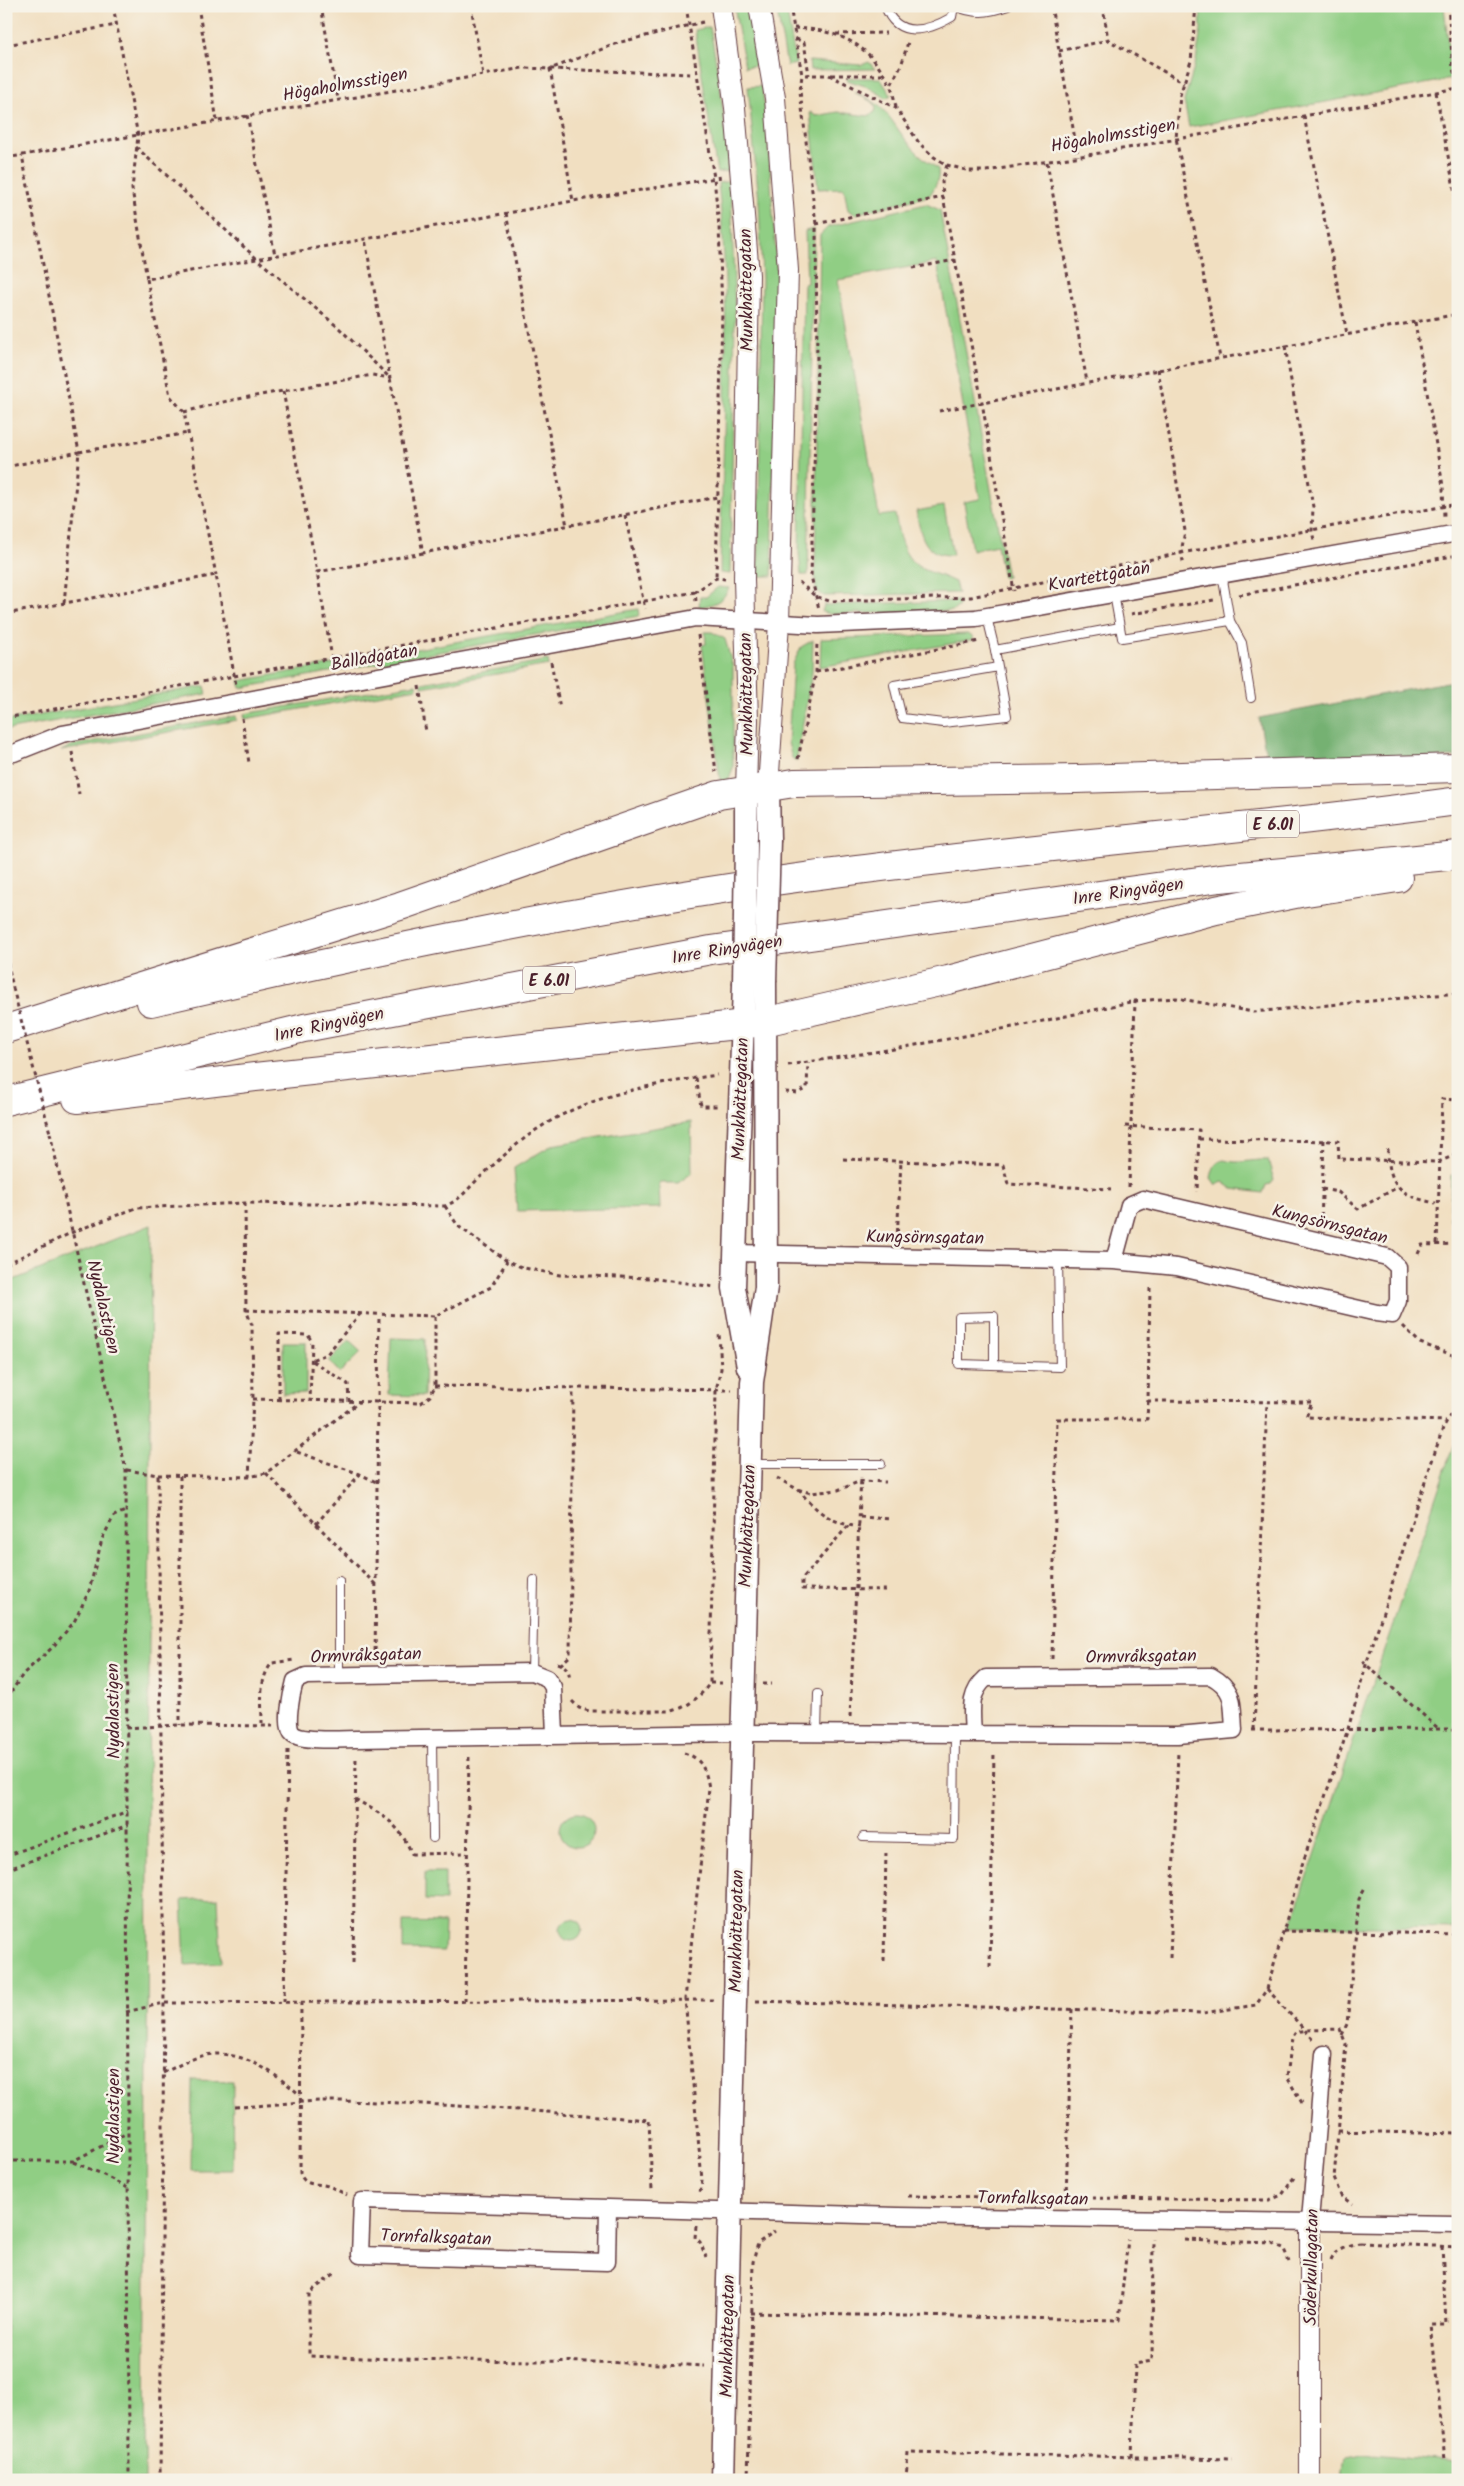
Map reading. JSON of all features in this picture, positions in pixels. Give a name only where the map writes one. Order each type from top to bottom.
[{"type":"highway","points":[[6,1030],[400,906],[719,795],[769,787],[1458,768]]},
{"type":"highway","name":"E 6.01","points":[[6,1036],[210,989],[409,947],[599,909],[683,895],[896,864],[1252,826],[1458,801]]},
{"type":"highway","name":"Inre Ringvägen","points":[[6,1101],[304,1028],[711,950],[1220,878],[1458,855]]},
{"type":"highway","points":[[6,1110],[82,1098],[254,1076],[753,1023],[948,980],[1216,910],[1300,893],[1458,871]]},
{"type":"main road","name":"Munkhättegatan","points":[[752,1387],[734,1288],[753,1023],[754,983],[769,840],[769,787]]},
{"type":"main road","name":"Munkhättegatan","points":[[754,983],[746,844],[769,787]]},
{"type":"main road","name":"Munkhättegatan","points":[[724,2480],[749,1464],[752,1387],[766,1287],[766,1254],[753,1023]]},
{"type":"street","name":"Munkhättegatan","points":[[760,6],[775,98],[788,270],[779,623],[769,787]]},
{"type":"street","name":"Munkhättegatan","points":[[722,12],[735,108],[749,275],[744,621],[748,721],[769,787]]},
{"type":"street","name":"Kvartettgatan","points":[[744,621],[818,625],[937,621],[987,617],[1452,534]]},
{"type":"street","name":"Balladgatan","points":[[14,753],[62,734],[696,618],[744,621]]},
{"type":"street","name":"Kungsörnsgatan","points":[[735,1254],[1114,1261],[1177,1267],[1377,1313],[1392,1314],[1398,1301],[1398,1268],[1387,1257],[1143,1200],[1128,1205]]},
{"type":"street","points":[[1114,1261],[1128,1205]]},
{"type":"street","name":"Ormvråksgatan","points":[[289,1728],[291,1694],[295,1681],[306,1676],[339,1668],[537,1670]]},
{"type":"street","points":[[537,1670],[553,1688],[555,1735]]},
{"type":"street","name":"Ormvråksgatan","points":[[973,1734],[972,1702],[976,1687],[986,1678],[1211,1676],[1223,1683],[1231,1694],[1234,1730]]},
{"type":"street","points":[[289,1728],[293,1734],[302,1738],[356,1739],[681,1733],[1178,1736],[1234,1730]]},
{"type":"street","name":"Söderkullagatan","points":[[1310,2480],[1310,2221],[1324,2054]]},
{"type":"street","name":"Tornfalksgatan","points":[[608,2208],[606,2262],[360,2255],[362,2201],[608,2208],[730,2212],[1458,2224]]},
{"type":"lane","points":[[885,6],[889,18],[897,25],[910,30],[934,28],[952,17],[955,6],[970,13],[996,10],[1008,6]]},
{"type":"lane","points":[[1222,574],[1230,621],[1242,643],[1251,698]]},
{"type":"lane","points":[[1114,594],[1122,638],[1230,621]]},
{"type":"lane","points":[[987,617],[993,639],[1007,716],[943,724],[902,718],[894,684],[998,667]]},
{"type":"lane","points":[[995,650],[1120,627]]},
{"type":"lane","points":[[994,1365],[994,1316],[959,1316],[959,1364],[1060,1367],[1058,1260]]},
{"type":"lane","points":[[749,1464],[881,1464]]},
{"type":"lane","points":[[534,1580],[537,1670]]},
{"type":"lane","points":[[339,1581],[339,1668]]},
{"type":"lane","points":[[817,1733],[818,1694]]},
{"type":"lane","points":[[863,1837],[954,1839],[955,1734]]},
{"type":"lane","points":[[432,1737],[433,1838]]},
{"type":"path","points":[[112,6],[138,136],[132,189],[147,279],[170,396],[184,412],[235,676],[249,763]]},
{"type":"path","points":[[198,6],[217,121]]},
{"type":"path","points":[[321,6],[338,99]]},
{"type":"path","points":[[471,6],[483,75]]},
{"type":"path","points":[[686,6],[714,178],[718,226],[722,311],[716,578]]},
{"type":"path","points":[[769,787],[816,672],[819,606],[811,576],[816,372],[816,224],[800,91],[802,75],[790,6]]},
{"type":"path","points":[[1051,6],[1078,156]]},
{"type":"path","points":[[1103,6],[1108,40]]},
{"type":"path","points":[[1196,6],[1191,61],[1180,95],[1176,138],[1220,358]]},
{"type":"path","points":[[1448,6],[1453,69],[1458,86]]},
{"type":"path","points":[[573,200],[550,69],[620,42],[690,25],[722,12]]},
{"type":"path","points":[[6,45],[116,25]]},
{"type":"path","points":[[794,28],[818,29],[836,34],[853,42],[870,56],[891,85],[896,108]]},
{"type":"path","points":[[891,85],[902,63],[910,30]]},
{"type":"path","points":[[836,34],[886,33]]},
{"type":"path","name":"Högaholmsstigen","points":[[796,39],[804,42],[807,75],[829,75],[896,108],[919,142],[934,157],[947,165],[969,171],[986,171],[1047,162],[1436,92],[1458,86]]},
{"type":"path","points":[[1059,51],[1108,40],[1184,83]]},
{"type":"path","name":"Högaholmsstigen","points":[[6,158],[523,68],[692,74]]},
{"type":"path","points":[[829,75],[883,75]]},
{"type":"path","points":[[1436,92],[1458,209]]},
{"type":"path","points":[[247,115],[275,255]]},
{"type":"path","points":[[1304,116],[1347,334]]},
{"type":"path","points":[[136,146],[257,259],[339,328],[390,378]]},
{"type":"path","points":[[22,155],[79,452],[64,604]]},
{"type":"path","points":[[1047,162],[1087,382]]},
{"type":"path","points":[[947,165],[942,181],[943,197],[982,402],[1016,611]]},
{"type":"path","points":[[147,279],[573,200],[741,174]]},
{"type":"path","points":[[816,224],[943,197]]},
{"type":"path","points":[[506,213],[566,526]]},
{"type":"path","points":[[365,239],[423,553]]},
{"type":"path","points":[[913,268],[955,260]]},
{"type":"path","points":[[939,411],[1458,314]]},
{"type":"path","points":[[1414,322],[1452,534]]},
{"type":"path","points":[[1285,346],[1313,507],[1312,531],[1319,558]]},
{"type":"path","points":[[1158,369],[1185,531],[1182,553],[1187,581]]},
{"type":"path","points":[[184,412],[227,401],[372,375],[390,378]]},
{"type":"path","points":[[283,391],[318,572],[332,658]]},
{"type":"path","points":[[6,467],[188,433]]},
{"type":"path","points":[[318,572],[718,497]]},
{"type":"path","points":[[624,515],[649,627]]},
{"type":"path","points":[[1118,617],[1458,556]]},
{"type":"path","points":[[6,614],[216,575]]},
{"type":"path","points":[[6,718],[695,592]]},
{"type":"path","points":[[816,672],[993,639]]},
{"type":"path","points":[[548,645],[560,708]]},
{"type":"path","points":[[416,670],[426,732]]},
{"type":"path","points":[[72,752],[79,794]]},
{"type":"path","name":"Nydalastigen","points":[[6,955],[50,1133],[126,1470],[126,1728],[128,1812],[126,2012],[129,2480]]},
{"type":"path","points":[[788,1065],[1034,1023],[1135,1001],[1176,998],[1253,1012],[1458,993]]},
{"type":"path","points":[[1128,1205],[1135,1001]]},
{"type":"path","points":[[782,1092],[798,1093],[807,1088],[808,1062]]},
{"type":"path","points":[[721,1079],[722,1070]]},
{"type":"path","points":[[6,1264],[73,1232],[136,1208],[245,1204],[445,1206],[463,1197],[499,1160],[536,1129],[578,1106],[622,1091],[717,1075]]},
{"type":"path","points":[[696,1078],[701,1106],[721,1106]]},
{"type":"path","points":[[721,1097],[721,1116]]},
{"type":"path","points":[[1437,1244],[1436,1203],[1442,1099],[1458,1100]]},
{"type":"path","points":[[1125,1126],[1199,1130],[1197,1192]]},
{"type":"path","points":[[1199,1139],[1338,1141],[1339,1159],[1438,1162],[1458,1154]]},
{"type":"path","points":[[1321,1224],[1324,1140]]},
{"type":"path","points":[[1388,1149],[1388,1161],[1392,1178],[1402,1192],[1418,1200],[1436,1203]]},
{"type":"path","points":[[843,1159],[1003,1165],[1008,1184],[1111,1189]]},
{"type":"path","points":[[897,1242],[901,1161]]},
{"type":"path","points":[[1322,1189],[1338,1192],[1358,1209],[1398,1187]]},
{"type":"path","points":[[245,1204],[246,1310],[252,1325],[254,1399],[249,1477]]},
{"type":"path","points":[[445,1206],[458,1226],[507,1261],[530,1270],[560,1275],[649,1278],[717,1287]]},
{"type":"path","points":[[1418,1254],[1422,1245],[1458,1244]]},
{"type":"path","points":[[246,1310],[435,1316],[491,1287],[507,1261]]},
{"type":"path","points":[[717,1277],[717,1294]]},
{"type":"path","points":[[1052,1677],[1056,1419],[1147,1419],[1150,1288]]},
{"type":"path","points":[[311,1360],[327,1354],[360,1314]]},
{"type":"path","points":[[375,1667],[380,1403],[379,1314]]},
{"type":"path","points":[[1392,1314],[1420,1343],[1458,1357]]},
{"type":"path","points":[[254,1399],[422,1403],[430,1396],[435,1386],[435,1316]]},
{"type":"path","points":[[570,1694],[573,1702],[589,1711],[672,1711],[683,1708],[703,1693],[710,1683],[716,1390],[721,1369],[718,1330]]},
{"type":"path","points":[[279,1400],[279,1334],[308,1335],[312,1342],[310,1401]]},
{"type":"path","points":[[311,1360],[348,1384],[349,1402]]},
{"type":"path","points":[[435,1386],[716,1390],[752,1387]]},
{"type":"path","points":[[537,1670],[562,1664],[570,1656],[573,1388]]},
{"type":"path","points":[[1148,1400],[1312,1402],[1306,1417],[1446,1421]]},
{"type":"path","points":[[755,2001],[1203,2012],[1233,2010],[1256,2005],[1267,1989],[1301,1868],[1348,1729],[1366,1665],[1418,1503],[1446,1421],[1458,1401]]},
{"type":"path","points":[[126,1470],[180,1476],[249,1477],[266,1473],[359,1402]]},
{"type":"path","points":[[1254,1730],[1267,1402]]},
{"type":"path","points":[[297,1451],[360,1474],[378,1483]]},
{"type":"path","points":[[849,1733],[862,1464]]},
{"type":"path","points":[[266,1473],[376,1586]]},
{"type":"path","points":[[316,1524],[360,1474]]},
{"type":"path","points":[[158,1475],[164,2003],[160,2480]]},
{"type":"path","points":[[180,1476],[180,1724]]},
{"type":"path","points":[[774,1477],[797,1489],[823,1493],[861,1480],[886,1482]]},
{"type":"path","points":[[797,1489],[811,1505],[830,1520],[848,1526],[860,1527]]},
{"type":"path","points":[[6,1699],[24,1673],[53,1647],[74,1622],[89,1591],[102,1539],[114,1516],[125,1511]]},
{"type":"path","points":[[860,1518],[890,1519]]},
{"type":"path","points":[[848,1526],[802,1579],[802,1590],[889,1590]]},
{"type":"path","points":[[262,1724],[262,1688],[265,1672],[272,1663],[278,1660],[295,1660]]},
{"type":"path","points":[[339,1668],[375,1667],[385,1661]]},
{"type":"path","points":[[537,1670],[554,1661],[562,1664],[569,1671],[570,1686]]},
{"type":"path","points":[[1362,1661],[1440,1729]]},
{"type":"path","points":[[683,1708],[682,1753],[694,1756],[699,1760],[709,1788],[685,1999],[702,2180],[695,2238],[700,2242],[706,2255],[706,2265]]},
{"type":"path","points":[[126,1728],[161,1727],[180,1724],[262,1724],[289,1728],[284,2002]]},
{"type":"path","points":[[1234,1730],[1458,1729]]},
{"type":"path","points":[[1170,1958],[1178,1736]]},
{"type":"path","points":[[465,2001],[469,1737]]},
{"type":"path","points":[[353,1963],[356,1739]]},
{"type":"path","points":[[990,1967],[994,1751]]},
{"type":"path","points":[[355,1799],[388,1818],[404,1835],[412,1854],[467,1853]]},
{"type":"path","points":[[6,1856],[128,1812]]},
{"type":"path","points":[[6,1870],[128,1825]]},
{"type":"path","points":[[884,1961],[887,1837]]},
{"type":"path","points":[[1342,2035],[1347,2024],[1359,1899],[1366,1887]]},
{"type":"path","points":[[1283,1931],[1458,1934]]},
{"type":"path","points":[[1267,1989],[1307,2030],[1324,2054]]},
{"type":"path","points":[[126,2012],[164,2003],[725,2000]]},
{"type":"path","points":[[301,2002],[300,2173],[302,2179],[315,2186],[326,2185],[362,2201]]},
{"type":"path","points":[[1066,2197],[1072,2009]]},
{"type":"path","points":[[163,2073],[190,2059],[208,2054],[230,2056],[254,2063],[270,2071],[300,2096]]},
{"type":"path","points":[[235,2107],[300,2101],[486,2106],[649,2120],[652,2193]]},
{"type":"path","points":[[1338,2130],[1458,2134]]},
{"type":"path","points":[[72,2161],[127,2133]]},
{"type":"path","points":[[6,2161],[72,2161],[100,2172],[128,2188]]},
{"type":"path","points":[[748,2480],[753,2262],[758,2244],[775,2231],[783,2231]]},
{"type":"path","points":[[1119,2238],[1136,2239]]},
{"type":"path","points":[[752,2313],[1119,2320],[1128,2239]]},
{"type":"path","points":[[1145,2239],[1162,2240]]},
{"type":"path","points":[[1132,2458],[1135,2364],[1152,2362],[1153,2239]]},
{"type":"path","points":[[1182,2240],[1272,2242],[1283,2248],[1290,2265]]},
{"type":"path","points":[[1360,2243],[1458,2247]]},
{"type":"path","points":[[1442,2246],[1446,2324],[1431,2324],[1445,2460]]},
{"type":"path","points":[[334,2274],[309,2292],[310,2356],[410,2361],[547,2360],[704,2366]]},
{"type":"path","points":[[704,2357],[704,2376]]},
{"type":"path","points":[[906,2480],[908,2452],[1232,2460]]},
{"type":"green space","points":[[734,6],[749,6],[759,65],[745,67]]},
{"type":"green space","points":[[776,6],[786,6],[796,64],[787,66]]},
{"type":"green space","points":[[1200,6],[1444,6],[1452,79],[1189,127],[1184,101],[1196,61],[1201,29]]},
{"type":"green space","points":[[710,27],[720,85],[730,171],[717,173],[695,30]]},
{"type":"green space","points":[[809,61],[861,65],[869,62],[875,69],[810,70]]},
{"type":"green space","points":[[847,78],[880,78],[891,95],[886,98],[868,87],[847,80]]},
{"type":"green space","points":[[762,86],[768,139],[777,272],[772,576],[758,576],[762,279],[759,201],[748,87]]},
{"type":"green space","points":[[854,92],[876,104],[883,110],[914,149],[938,169],[936,183],[929,196],[855,214],[848,210],[844,188],[818,189],[810,112],[816,116],[838,112],[868,116],[875,112],[874,103]]},
{"type":"green space","points":[[731,181],[735,319],[730,574],[720,573],[726,329],[725,280],[718,183]]},
{"type":"green space","points":[[926,204],[940,210],[1007,577],[1003,578],[997,545],[972,550],[964,502],[980,499],[937,262],[838,280],[879,516],[895,514],[898,531],[906,554],[917,566],[955,582],[958,593],[824,596],[816,590],[815,571],[820,235],[828,227]]},
{"type":"green space","points":[[814,229],[808,575],[801,575],[799,553],[804,284],[807,283],[805,231]]},
{"type":"green space","points":[[944,506],[953,555],[935,552],[929,548],[922,536],[916,511]]},
{"type":"green space","points":[[718,587],[729,588],[724,597],[717,602],[699,607],[700,597],[706,597]]},
{"type":"green space","points":[[959,601],[959,606],[953,611],[831,614],[822,612],[824,605]]},
{"type":"green space","points":[[638,609],[639,616],[241,688],[239,681]]},
{"type":"green space","points":[[705,632],[712,632],[725,639],[733,667],[733,768],[728,781],[721,787],[702,645],[706,644]]},
{"type":"green space","points":[[968,634],[973,637],[973,640],[820,667],[821,639]]},
{"type":"green space","points":[[813,640],[812,673],[796,762],[792,758],[788,743],[793,664],[801,647]]},
{"type":"green space","points":[[548,660],[549,665],[422,687],[422,683]]},
{"type":"green space","points":[[1458,680],[1458,757],[1267,760],[1259,718]]},
{"type":"green space","points":[[416,684],[417,688],[245,719],[244,714]]},
{"type":"green space","points":[[205,686],[207,694],[6,730],[6,721]]},
{"type":"green space","points":[[236,716],[237,720],[61,751],[73,745]]},
{"type":"green space","points":[[691,1122],[692,1173],[678,1183],[659,1183],[660,1208],[517,1211],[514,1168],[552,1145]]},
{"type":"green space","points":[[1224,1160],[1235,1162],[1268,1160],[1274,1180],[1271,1184],[1266,1185],[1263,1193],[1233,1189],[1223,1182],[1216,1185],[1211,1178],[1213,1169],[1218,1162]]},
{"type":"green space","points":[[1451,1175],[1458,1175],[1458,1221],[1450,1221]]},
{"type":"green space","points":[[151,1225],[145,2480],[6,2480],[6,1283]]},
{"type":"green space","points":[[391,1338],[425,1339],[424,1396],[389,1395]]},
{"type":"green space","points":[[349,1341],[361,1352],[340,1373],[329,1361]]},
{"type":"green space","points":[[283,1342],[306,1342],[306,1393],[283,1394]]},
{"type":"green space","points":[[1458,1439],[1458,1928],[1291,1926],[1453,1446]]},
{"type":"green space","points":[[577,1813],[589,1818],[594,1830],[589,1842],[577,1847],[565,1842],[560,1830],[565,1818]]},
{"type":"green space","points":[[425,1872],[445,1872],[445,1901],[425,1900]]},
{"type":"green space","points":[[218,1898],[221,1963],[185,1965],[182,1900]]},
{"type":"green space","points":[[571,1919],[579,1922],[582,1930],[579,1938],[571,1941],[563,1938],[560,1930],[563,1922]]},
{"type":"green space","points":[[403,1922],[445,1923],[444,1951],[403,1950]]},
{"type":"green space","points":[[192,2080],[233,2081],[232,2170],[191,2170]]},
{"type":"green space","points":[[1362,2453],[1458,2462],[1458,2480],[1343,2480],[1346,2456]]}]
